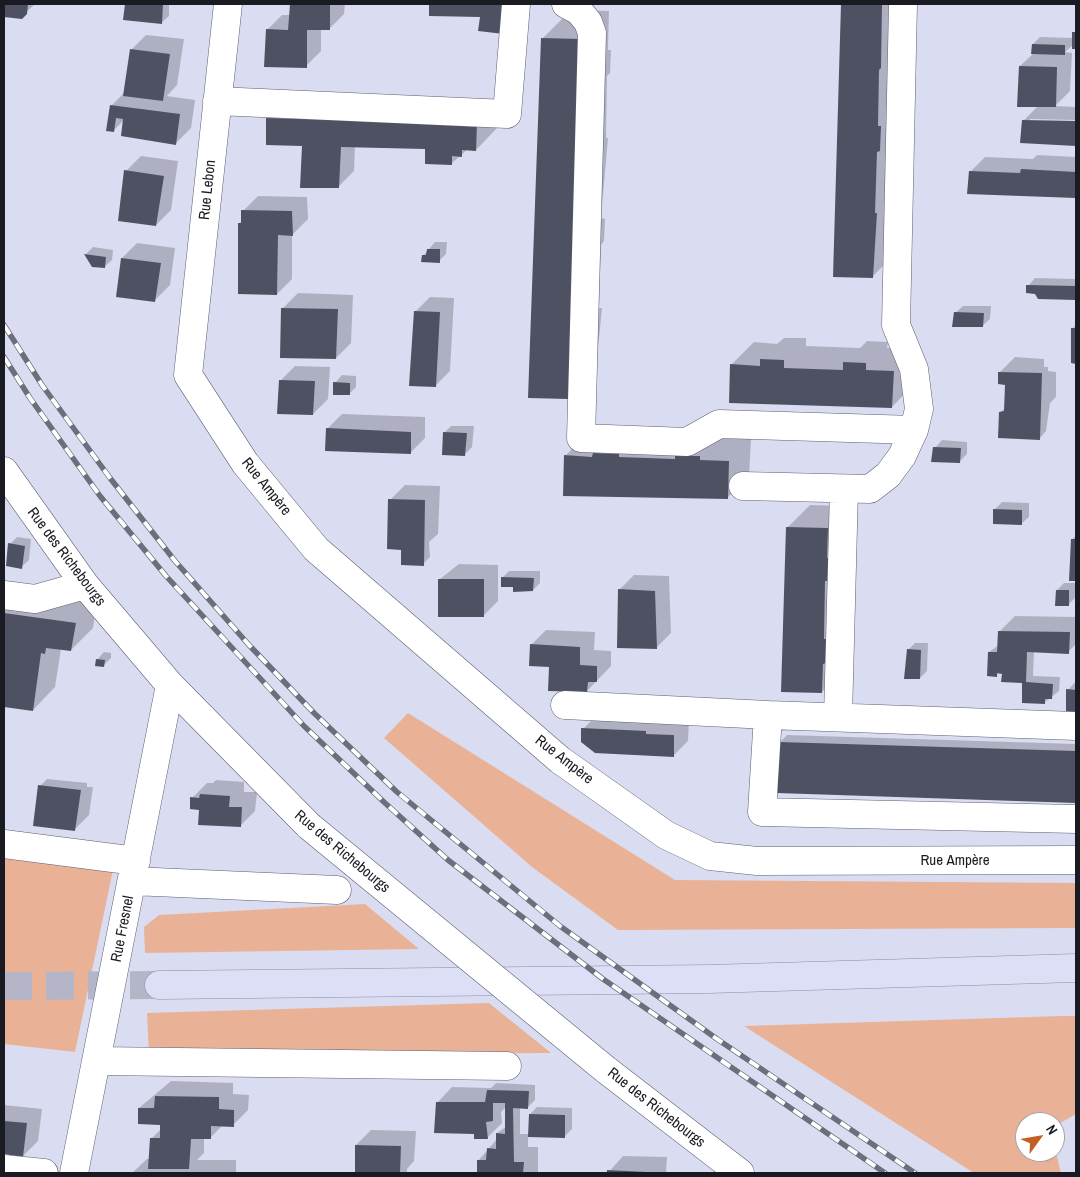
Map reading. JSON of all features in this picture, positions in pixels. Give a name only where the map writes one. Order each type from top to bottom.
[{"type":"main road","points":[[159,985],[709,979],[1076,968]]},
{"type":"street","name":"Rue Lebon","points":[[188,375],[228,4]]},
{"type":"street","points":[[217,101],[507,114],[516,4]]},
{"type":"street","points":[[566,4],[578,11],[588,22],[592,33],[581,438],[687,442],[719,424],[914,430]]},
{"type":"street","points":[[743,486],[870,490],[888,475],[902,456],[914,430],[919,409],[914,369],[896,325],[903,4]]},
{"type":"street","name":"Rue Ampère","points":[[188,375],[245,463],[316,549],[560,760],[666,835],[710,856],[757,861],[1076,860]]},
{"type":"street","name":"Rue des Richebourgs","points":[[4,471],[85,585],[170,685],[309,826],[605,1069],[740,1173]]},
{"type":"street","points":[[838,717],[844,488]]},
{"type":"street","points":[[4,595],[34,599],[85,585]]},
{"type":"street","name":"Rue Fresnel","points":[[74,1173],[170,685]]},
{"type":"street","points":[[565,705],[768,715],[1076,726]]},
{"type":"street","points":[[768,715],[762,812],[1076,819]]},
{"type":"street","points":[[4,844],[134,871],[337,890]]},
{"type":"street","points":[[96,1061],[507,1066]]},
{"type":"street","points":[[4,1169],[44,1173]]},
{"type":"shaded area","points":[[408,713],[675,880],[1076,883],[1076,928],[618,930],[532,867],[384,738]]},
{"type":"shaded area","points":[[4,854],[113,870],[75,1052],[4,1044]]},
{"type":"shaded area","points":[[365,904],[419,949],[145,953],[144,927],[159,915]]},
{"type":"shaded area","points":[[489,1003],[551,1053],[149,1054],[147,1013]]},
{"type":"shaded area","points":[[1076,1016],[1076,1114],[1065,1120],[1065,1112],[1015,1112],[1015,1162],[1058,1162],[1061,1173],[974,1173],[744,1026]]},
{"type":"building","points":[[4,4],[28,4],[27,14],[22,19],[4,17]]},
{"type":"building","points":[[125,4],[163,4],[162,24],[123,20]]},
{"type":"building","points":[[290,4],[330,4],[330,30],[307,30],[307,68],[264,67],[266,29],[288,30]]},
{"type":"building","points":[[429,4],[507,4],[504,34],[478,31],[480,17],[429,16]]},
{"type":"building","points":[[841,4],[882,4],[878,126],[881,126],[880,151],[877,152],[875,213],[877,213],[873,278],[833,277]]},
{"type":"building","points":[[1072,32],[1076,32],[1076,49],[1072,49]]},
{"type":"building","points":[[541,38],[581,39],[568,399],[528,398]]},
{"type":"building","points":[[1032,44],[1065,45],[1065,55],[1031,54]]},
{"type":"building","points":[[130,49],[170,54],[163,101],[123,96]]},
{"type":"building","points":[[1019,66],[1057,67],[1056,107],[1017,107]]},
{"type":"building","points":[[110,105],[180,114],[176,145],[121,136],[123,119],[116,118],[114,132],[106,131]]},
{"type":"building","points":[[266,118],[477,124],[476,151],[462,150],[462,157],[452,156],[452,165],[425,164],[425,149],[341,147],[339,188],[300,188],[302,146],[266,145]]},
{"type":"building","points":[[1022,120],[1076,121],[1076,146],[1020,143]]},
{"type":"building","points":[[1021,169],[1076,172],[1076,198],[967,194],[969,171],[1020,173]]},
{"type":"building","points":[[124,170],[164,176],[156,226],[118,221]]},
{"type":"building","points":[[241,210],[292,211],[293,236],[278,235],[277,295],[238,294],[238,223],[241,223]]},
{"type":"building","points":[[427,249],[440,249],[440,263],[421,262],[422,255],[426,255]]},
{"type":"building","points":[[84,254],[106,257],[105,268],[92,267]]},
{"type":"building","points":[[121,258],[161,263],[155,302],[116,297]]},
{"type":"building","points":[[1026,285],[1076,286],[1076,300],[1038,299],[1035,294],[1026,293]]},
{"type":"building","points":[[281,308],[338,309],[336,359],[280,358]]},
{"type":"building","points":[[414,311],[440,312],[436,387],[409,386]]},
{"type":"building","points":[[954,312],[984,313],[983,327],[952,327]]},
{"type":"building","points":[[1071,328],[1076,328],[1076,364],[1071,363]]},
{"type":"building","points":[[760,359],[784,360],[784,368],[843,370],[843,362],[866,363],[866,370],[894,371],[892,408],[729,403],[730,364],[760,366]]},
{"type":"building","points":[[998,372],[1042,373],[1040,440],[998,438],[999,412],[1004,411],[1005,385],[998,384]]},
{"type":"building","points":[[279,380],[315,381],[313,415],[277,414]]},
{"type":"building","points":[[333,382],[350,383],[350,395],[333,395]]},
{"type":"building","points":[[326,428],[411,432],[411,454],[325,451]]},
{"type":"building","points":[[443,432],[467,433],[465,456],[442,455]]},
{"type":"building","points":[[933,447],[961,448],[960,463],[931,462]]},
{"type":"building","points":[[593,453],[619,454],[619,457],[675,459],[675,456],[700,456],[700,460],[729,461],[728,499],[563,496],[564,455],[592,457]]},
{"type":"building","points":[[388,499],[425,500],[424,566],[401,565],[401,550],[387,549]]},
{"type":"building","points":[[993,509],[1022,510],[1022,525],[993,524]]},
{"type":"building","points":[[786,527],[828,528],[827,558],[830,558],[829,581],[825,581],[824,639],[826,639],[826,663],[823,664],[822,693],[781,692]]},
{"type":"building","points":[[1071,539],[1076,539],[1076,581],[1069,581]]},
{"type":"building","points":[[8,543],[25,546],[22,569],[6,566]]},
{"type":"building","points":[[501,577],[534,578],[533,591],[513,592],[513,587],[501,587]]},
{"type":"building","points":[[438,579],[484,579],[484,617],[438,617]]},
{"type":"building","points":[[618,589],[655,591],[657,649],[617,648]]},
{"type":"building","points":[[1056,590],[1069,590],[1069,606],[1055,606]]},
{"type":"building","points":[[4,613],[76,623],[71,651],[46,648],[45,654],[41,653],[33,711],[4,707]]},
{"type":"building","points":[[998,631],[1070,632],[1069,654],[1027,652],[1026,682],[1053,684],[1052,699],[1045,699],[1045,704],[1022,703],[1022,683],[1001,682],[1002,674],[997,673],[997,677],[987,676],[988,652],[997,652]]},
{"type":"building","points":[[530,644],[580,647],[580,665],[597,666],[597,682],[588,682],[587,692],[548,691],[549,667],[529,666]]},
{"type":"building","points":[[907,649],[921,650],[920,679],[904,679]]},
{"type":"building","points":[[96,659],[105,660],[104,667],[95,666]]},
{"type":"building","points":[[1066,689],[1076,690],[1076,713],[1066,712]]},
{"type":"building","points":[[581,728],[646,731],[646,734],[674,735],[674,757],[595,753],[581,742]]},
{"type":"building","points":[[779,742],[1076,751],[1076,803],[777,793]]},
{"type":"building","points":[[38,785],[81,790],[75,831],[33,826]]},
{"type":"building","points":[[200,794],[230,796],[229,807],[242,807],[241,827],[198,825],[199,810],[190,809],[190,797],[199,798]]},
{"type":"building","points":[[487,1090],[529,1091],[528,1109],[513,1108],[514,1162],[524,1162],[523,1173],[477,1173],[477,1160],[486,1160],[487,1148],[496,1149],[496,1133],[505,1134],[505,1103],[493,1103],[493,1121],[486,1122],[488,1139],[474,1139],[474,1134],[434,1133],[436,1102],[485,1102]]},
{"type":"building","points":[[155,1096],[219,1097],[219,1109],[234,1110],[234,1127],[211,1126],[211,1139],[191,1139],[189,1169],[148,1169],[150,1138],[160,1138],[160,1125],[138,1124],[138,1108],[154,1108]]},
{"type":"building","points":[[529,1114],[565,1115],[565,1138],[528,1137]]},
{"type":"building","points":[[4,1121],[27,1123],[23,1157],[4,1154]]},
{"type":"building","points":[[355,1145],[401,1146],[400,1173],[355,1173]]},
{"type":"building","points":[[607,1170],[646,1172],[646,1173],[607,1173]]},
{"type":"tunnel","points":[[4,986],[159,985]]},
{"type":"railway","points":[[4,325],[42,385],[110,478],[175,561],[249,645],[314,713],[397,792],[560,926],[717,1039],[915,1173]]},
{"type":"railway","points":[[4,357],[30,398],[100,496],[166,576],[304,726],[385,803],[448,860],[603,979],[885,1173]]}]
